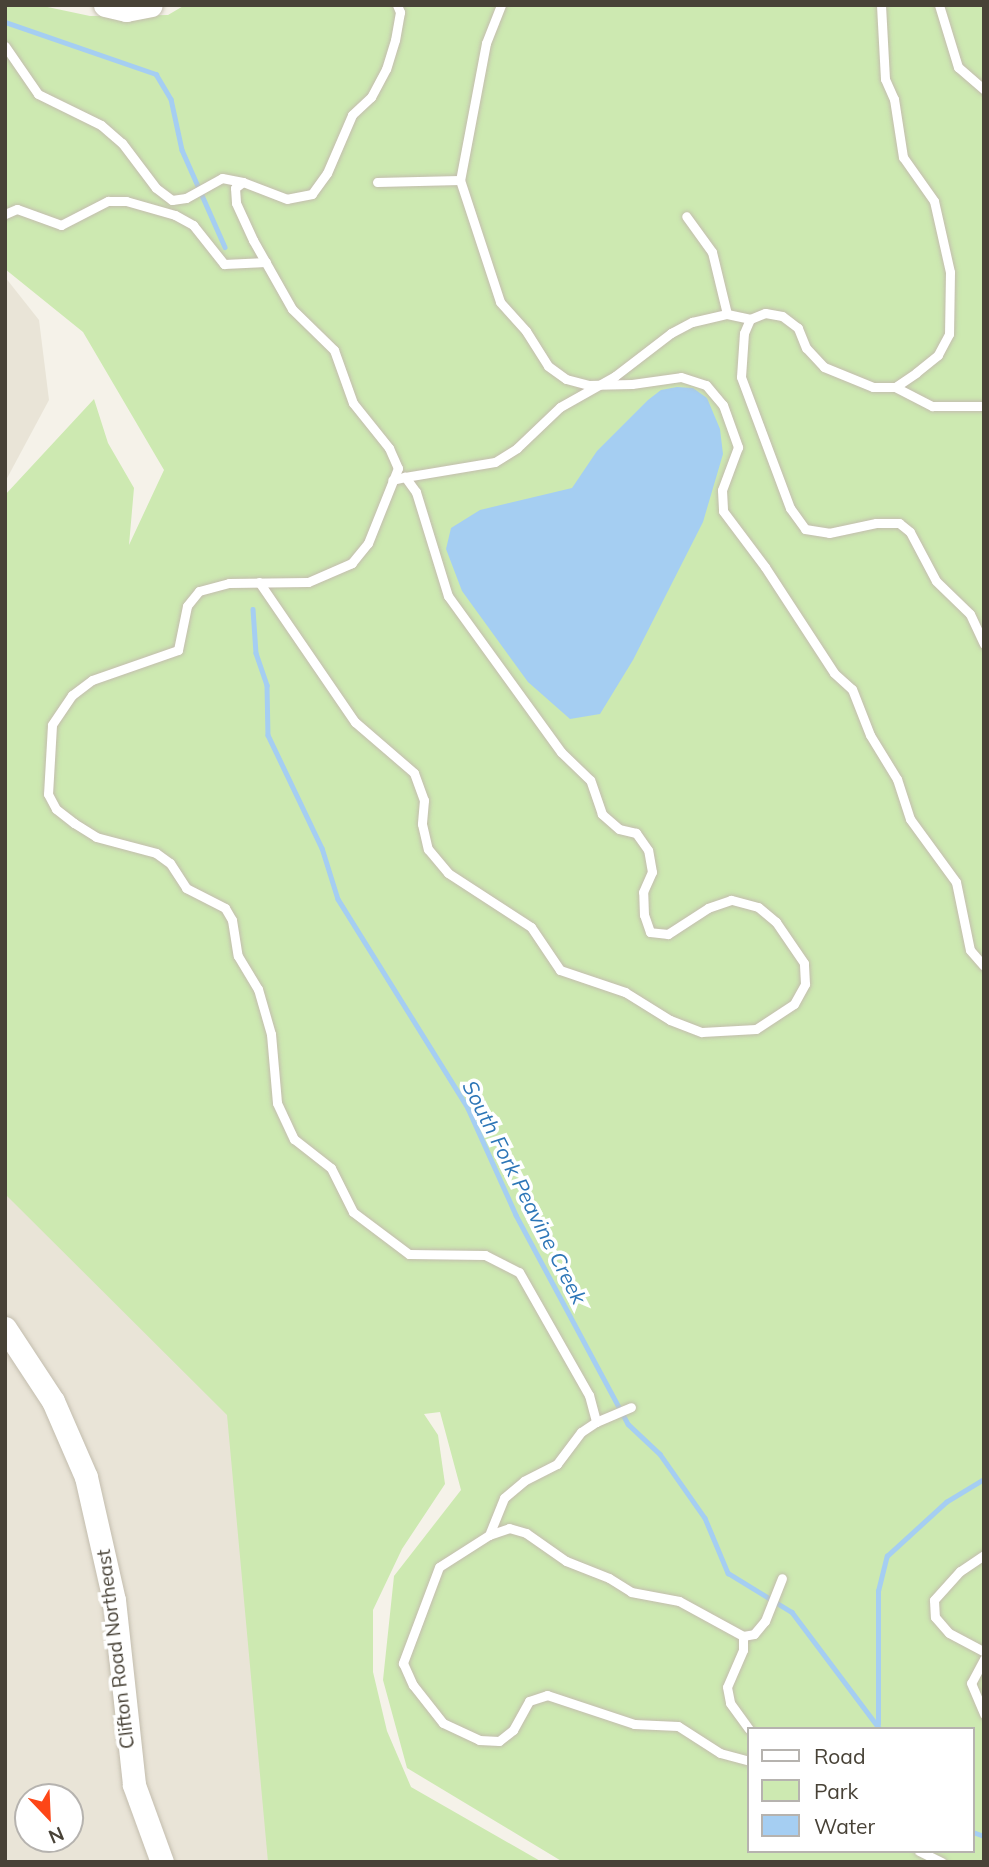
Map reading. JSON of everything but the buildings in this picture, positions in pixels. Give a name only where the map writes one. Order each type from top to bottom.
[{"type":"street","points":[[104,5],[126,10],[151,5]]},
{"type":"street","name":"Clifton Road Northeast","points":[[5,1328],[53,1401],[86,1477],[114,1601],[134,1785],[162,1862]]},
{"type":"lane","points":[[5,46],[38,94],[101,125],[122,143],[156,188],[172,200],[186,198],[222,178],[243,182],[287,199],[312,194],[327,173],[352,115],[371,97],[386,69],[396,40],[397,5]]},
{"type":"lane","points":[[501,5],[486,43],[460,180],[500,302],[526,331],[548,366],[566,379],[597,384],[681,377],[706,385],[723,405],[738,447],[722,489],[723,511],[765,567],[834,673],[852,689],[870,735],[897,779],[910,819],[956,882],[970,950],[984,966]]},
{"type":"lane","points":[[881,5],[885,79],[894,99],[903,157],[934,201],[953,307],[949,334],[938,355],[895,387]]},
{"type":"lane","points":[[939,5],[958,67],[984,90]]},
{"type":"lane","points":[[377,183],[460,180]]},
{"type":"lane","points":[[243,182],[235,188],[236,202],[266,262],[292,309],[334,350],[353,403],[390,447],[398,468],[368,542],[352,563],[308,582],[259,582],[200,591],[187,606],[178,649],[92,680],[72,695],[52,725],[48,794],[56,809],[74,823],[96,837],[156,853],[170,863],[186,888],[225,908],[232,920],[238,956],[258,989],[271,1034],[277,1103],[294,1139],[331,1168],[353,1212],[409,1254],[485,1255],[519,1272],[576,1367],[596,1422]]},
{"type":"lane","points":[[5,214],[17,209],[61,225],[108,201],[125,201],[175,215],[193,225],[224,264],[266,262]]},
{"type":"lane","points":[[686,216],[712,252],[727,314]]},
{"type":"lane","points":[[393,480],[495,462],[517,448],[560,407],[615,376],[671,333],[692,322],[727,314],[750,319],[765,313],[782,316],[797,328],[824,368],[873,387],[895,387],[932,406],[984,406]]},
{"type":"lane","points":[[750,319],[744,333],[741,377],[797,519],[805,529],[829,533],[876,523],[899,523],[910,532],[936,581],[970,614],[984,644]]},
{"type":"lane","points":[[259,582],[355,722],[414,773],[424,800],[422,824],[428,849],[448,873],[531,927],[560,970],[625,992],[670,1020],[702,1032],[756,1029],[794,1004],[805,984],[804,963],[776,922],[758,907],[731,900],[708,908],[668,934],[650,932],[643,903],[652,872],[648,850],[636,833],[619,829],[602,814],[590,780],[561,752],[447,596],[416,492],[405,477]]},
{"type":"lane","points":[[489,1535],[504,1498],[524,1480],[557,1464],[581,1432],[631,1406]]},
{"type":"lane","points":[[748,1760],[720,1753],[678,1726],[634,1724],[547,1695],[529,1701],[513,1730],[499,1741],[479,1740],[443,1724],[413,1685],[404,1663],[439,1567],[489,1535],[509,1528],[526,1533],[566,1561],[609,1578],[631,1592],[679,1601],[743,1636],[754,1634],[771,1608],[782,1578]]},
{"type":"lane","points":[[984,1555],[960,1572],[934,1600],[935,1617],[949,1633],[984,1652]]},
{"type":"lane","points":[[743,1636],[743,1650],[727,1687],[730,1703],[748,1728]]},
{"type":"lane","points":[[984,1659],[971,1684],[984,1714]]},
{"type":"lane","points":[[923,1853],[942,1862]]},
{"type":"shaded area","points":[[5,277],[39,320],[49,400],[5,482]]},
{"type":"shaded area","points":[[5,1193],[228,1415],[269,1862],[5,1862]]},
{"type":"green space","points":[[5,5],[38,5],[90,16],[168,15],[185,5],[984,5],[984,1862],[563,1862],[407,1768],[383,1680],[394,1576],[461,1490],[440,1412],[424,1414],[438,1435],[445,1484],[402,1549],[373,1610],[373,1672],[387,1731],[411,1787],[542,1862],[268,1862],[227,1415],[5,1194],[5,495],[94,399],[108,443],[134,488],[129,545],[164,470],[83,332],[5,269]]},
{"type":"water","points":[[693,388],[707,398],[720,429],[723,454],[703,522],[633,660],[600,714],[570,719],[528,682],[462,591],[446,549],[451,528],[480,510],[572,488],[597,451],[648,400],[661,390]]},
{"type":"waterway","name":"South Fork Peavine Creek","points":[[5,22],[156,74],[171,99],[182,150],[225,247]]},
{"type":"waterway","name":"South Fork Peavine Creek","points":[[253,609],[256,653],[267,685],[268,735],[322,848],[338,899],[468,1108],[516,1215],[628,1424],[660,1454],[705,1518],[728,1573],[792,1612],[878,1727]]},
{"type":"waterway","points":[[878,1724],[878,1591],[887,1556],[946,1502],[984,1479]]},
{"type":"waterway","points":[[975,1833],[984,1836]]}]
